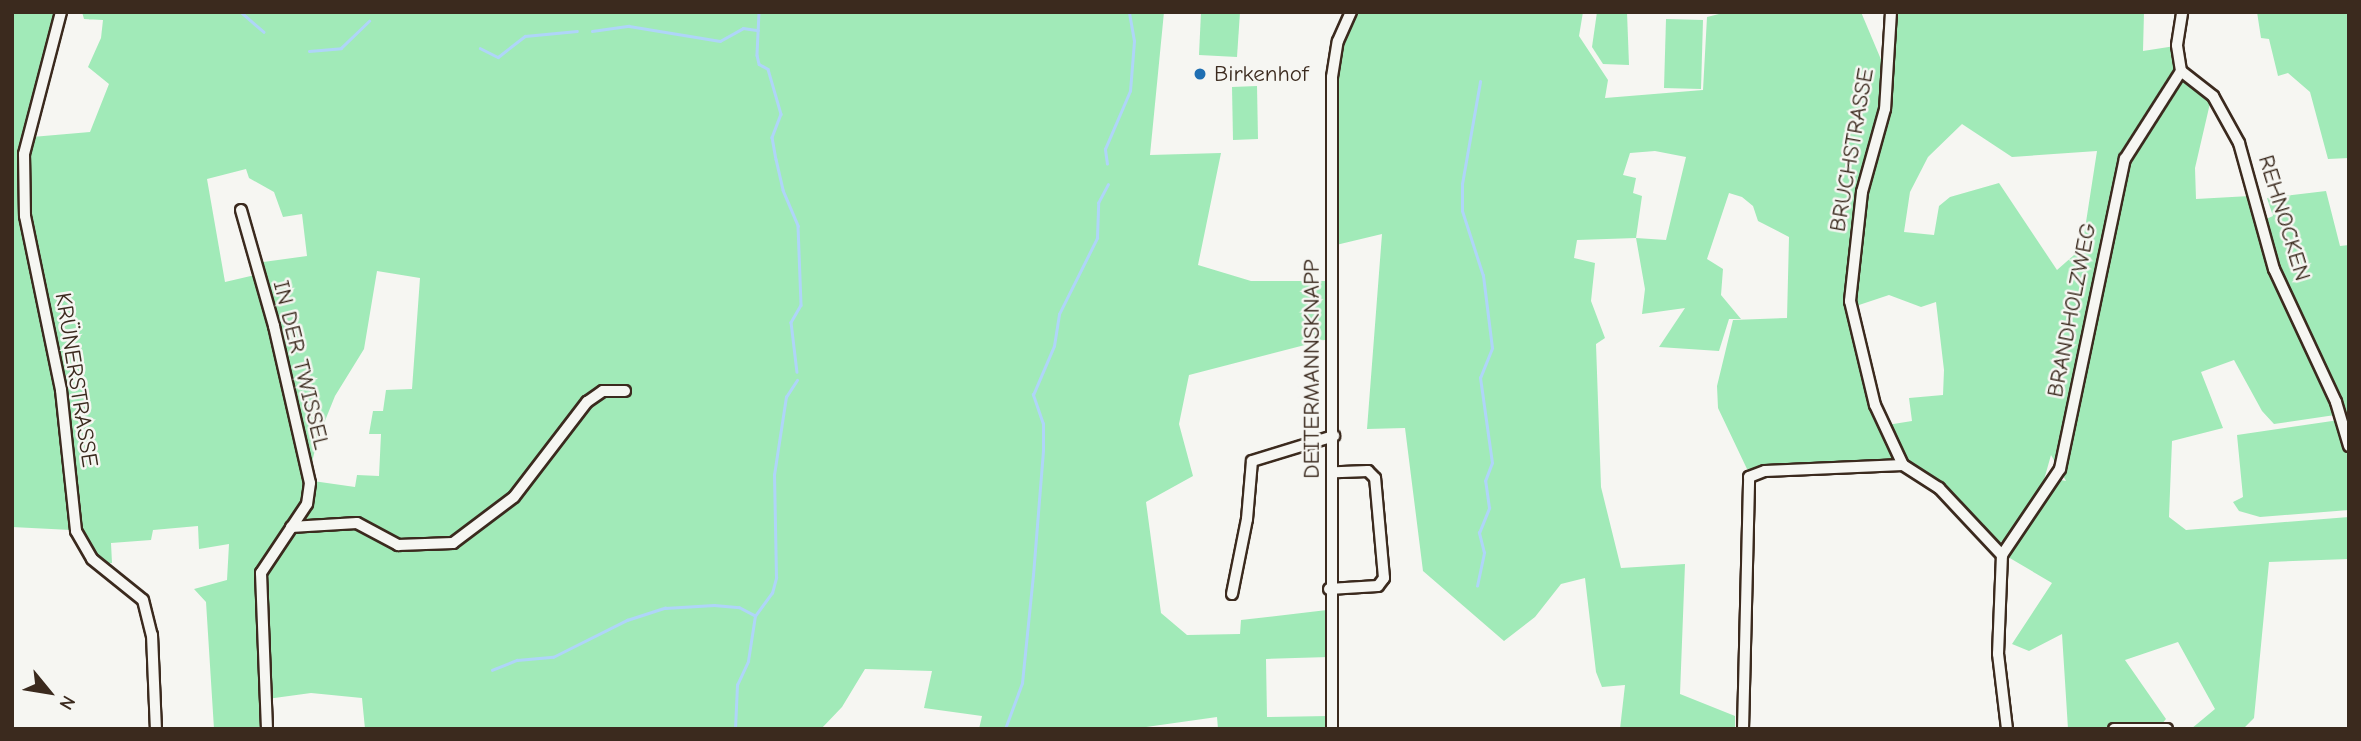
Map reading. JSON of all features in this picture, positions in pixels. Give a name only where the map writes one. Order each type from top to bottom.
[{"type":"street","name":"KRÜNERSTRASSE","points":[[61,12],[24,154],[25,216],[61,390],[76,531],[86,552],[138,593],[145,607],[154,653],[156,729]]},
{"type":"street","name":"DEITERMANNSKNAPP","points":[[1332,729],[1329,589],[1335,472],[1332,77],[1338,41],[1351,12]]},
{"type":"street","name":"BRUCHSTRASSE","points":[[1891,12],[1885,109],[1861,192],[1850,301],[1875,405],[1903,465]]},
{"type":"street","points":[[2181,71],[2177,45],[2182,12]]},
{"type":"street","name":"REHNOCKEN","points":[[2181,71],[2213,96],[2239,143],[2274,269],[2336,402],[2349,446]]},
{"type":"street","name":"BRANDHOLZWEG","points":[[2002,555],[2060,469],[2125,159],[2181,71]]},
{"type":"street","name":"IN DER TWISSEL","points":[[241,210],[274,326],[310,483],[307,504],[261,573],[267,729]]},
{"type":"street","points":[[292,527],[357,523],[398,545],[453,543],[514,497],[587,402],[603,391],[625,391]]},
{"type":"street","points":[[1232,594],[1247,519],[1252,461],[1334,436]]},
{"type":"street","points":[[1743,729],[1749,477],[1765,471],[1903,465],[1939,488],[2002,555],[1998,654],[2007,729]]},
{"type":"street","points":[[1329,589],[1378,586],[1384,578],[1375,478],[1368,471],[1335,472]]},
{"type":"street","points":[[2113,729],[2167,729]]},
{"type":"green space","points":[[12,12],[59,12],[17,184],[56,382],[71,530],[12,527]]},
{"type":"green space","points":[[82,12],[1164,12],[1150,155],[1221,153],[1198,265],[1251,281],[1331,281],[1332,338],[1189,375],[1179,424],[1193,476],[1146,502],[1161,613],[1187,635],[1240,634],[1241,620],[1327,610],[1329,657],[1266,659],[1267,717],[1329,716],[1329,729],[1218,729],[1217,717],[1132,729],[979,729],[982,716],[924,708],[932,671],[865,669],[842,707],[821,729],[365,729],[362,698],[311,693],[267,699],[264,729],[214,729],[206,602],[194,589],[227,580],[229,544],[199,549],[198,526],[153,530],[151,540],[111,543],[112,563],[103,563],[89,550],[79,528],[64,385],[25,182],[32,137],[90,132],[109,84],[88,67],[101,38],[103,20],[84,19]],"holes":[[[246,169],[249,178],[274,192],[283,217],[302,214],[307,256],[256,263],[309,474],[318,438],[335,396],[364,349],[377,271],[420,278],[412,389],[386,390],[383,411],[373,411],[369,434],[381,434],[379,476],[357,475],[355,487],[313,481],[307,494],[272,327],[255,275],[225,282],[207,179]]]},
{"type":"green space","points":[[1201,12],[1240,12],[1237,57],[1199,55]]},
{"type":"green space","points":[[1354,12],[1583,12],[1579,36],[1608,80],[1605,98],[1703,90],[1707,17],[1727,12],[1861,12],[1885,69],[1847,303],[1877,420],[1894,459],[1747,469],[1718,408],[1717,386],[1733,320],[1787,318],[1789,237],[1758,221],[1753,206],[1742,197],[1729,193],[1707,259],[1723,269],[1721,295],[1741,319],[1729,319],[1719,351],[1659,347],[1685,308],[1642,314],[1645,289],[1636,238],[1577,240],[1574,258],[1595,263],[1591,301],[1605,338],[1596,344],[1601,487],[1621,568],[1685,564],[1680,694],[1735,716],[1735,729],[1620,729],[1625,685],[1602,687],[1596,672],[1585,578],[1561,584],[1535,617],[1504,641],[1423,571],[1405,428],[1367,429],[1382,234],[1336,245],[1335,78]],"holes":[[[1655,151],[1686,157],[1666,240],[1636,238],[1642,196],[1633,193],[1636,178],[1623,175],[1630,153]]]},
{"type":"green space","points":[[1597,12],[1627,12],[1629,65],[1603,64],[1592,47]]},
{"type":"green space","points":[[1894,12],[2144,12],[2143,51],[2175,46],[2174,71],[2181,82],[2188,80],[2211,99],[2195,168],[2196,199],[2250,196],[2281,297],[2330,397],[2335,415],[2274,424],[2262,411],[2234,360],[2201,372],[2223,428],[2172,441],[2169,517],[2186,530],[2349,517],[2349,559],[2269,562],[2254,718],[2243,729],[2191,729],[2215,709],[2178,642],[2125,660],[2166,719],[2161,725],[2068,729],[2062,634],[2029,651],[2012,644],[2052,583],[2008,557],[2061,480],[2066,481],[2051,455],[2042,487],[2010,536],[1999,543],[1932,476],[1908,462],[1887,425],[1912,421],[1909,398],[1943,395],[1944,370],[1936,302],[1921,307],[1889,295],[1853,307],[1865,185],[1890,99]],"holes":[[[1962,124],[2012,157],[2097,151],[2082,248],[2057,270],[1999,183],[1950,197],[1939,206],[1934,235],[1904,232],[1910,192],[1928,157]]]},
{"type":"green space","points":[[2257,12],[2349,12],[2349,158],[2328,159],[2310,92],[2288,73],[2278,76],[2269,39],[2261,38]]},
{"type":"green space","points":[[1666,19],[1703,20],[1701,89],[1664,88]]},
{"type":"green space","points":[[1257,86],[1258,139],[1233,140],[1232,87]]},
{"type":"green space","points":[[2326,191],[2340,246],[2349,245],[2349,434],[2278,269],[2264,220],[2273,216],[2267,198]]},
{"type":"green space","points":[[2339,420],[2349,457],[2349,510],[2260,517],[2239,511],[2233,502],[2243,497],[2237,435]]},
{"type":"waterway","points":[[241,12],[264,32]]},
{"type":"waterway","points":[[759,12],[757,55],[759,64],[768,69],[781,114],[772,137],[783,190],[798,226],[801,305],[791,322],[797,372]]},
{"type":"waterway","points":[[1107,164],[1105,149],[1130,91],[1134,41],[1129,12]]},
{"type":"waterway","points":[[309,51],[341,48],[369,21]]},
{"type":"waterway","points":[[592,31],[629,26],[720,41],[743,28],[758,30]]},
{"type":"waterway","points":[[480,48],[498,57],[525,36],[577,31]]},
{"type":"waterway","points":[[1477,586],[1484,553],[1479,533],[1489,508],[1485,481],[1492,463],[1480,378],[1492,348],[1483,276],[1462,211],[1462,184],[1480,82]]},
{"type":"waterway","points":[[1005,729],[1022,683],[1033,575],[1043,450],[1043,424],[1033,395],[1054,346],[1059,314],[1097,238],[1098,203],[1108,184]]},
{"type":"waterway","points":[[735,729],[737,685],[748,661],[755,616],[772,593],[776,578],[774,475],[786,397],[797,380]]},
{"type":"waterway","points":[[492,670],[517,660],[553,657],[627,620],[665,608],[714,605],[739,607],[754,615]]},
{"type":"place","name":"Birkenhof","points":[[1200,74]]}]
